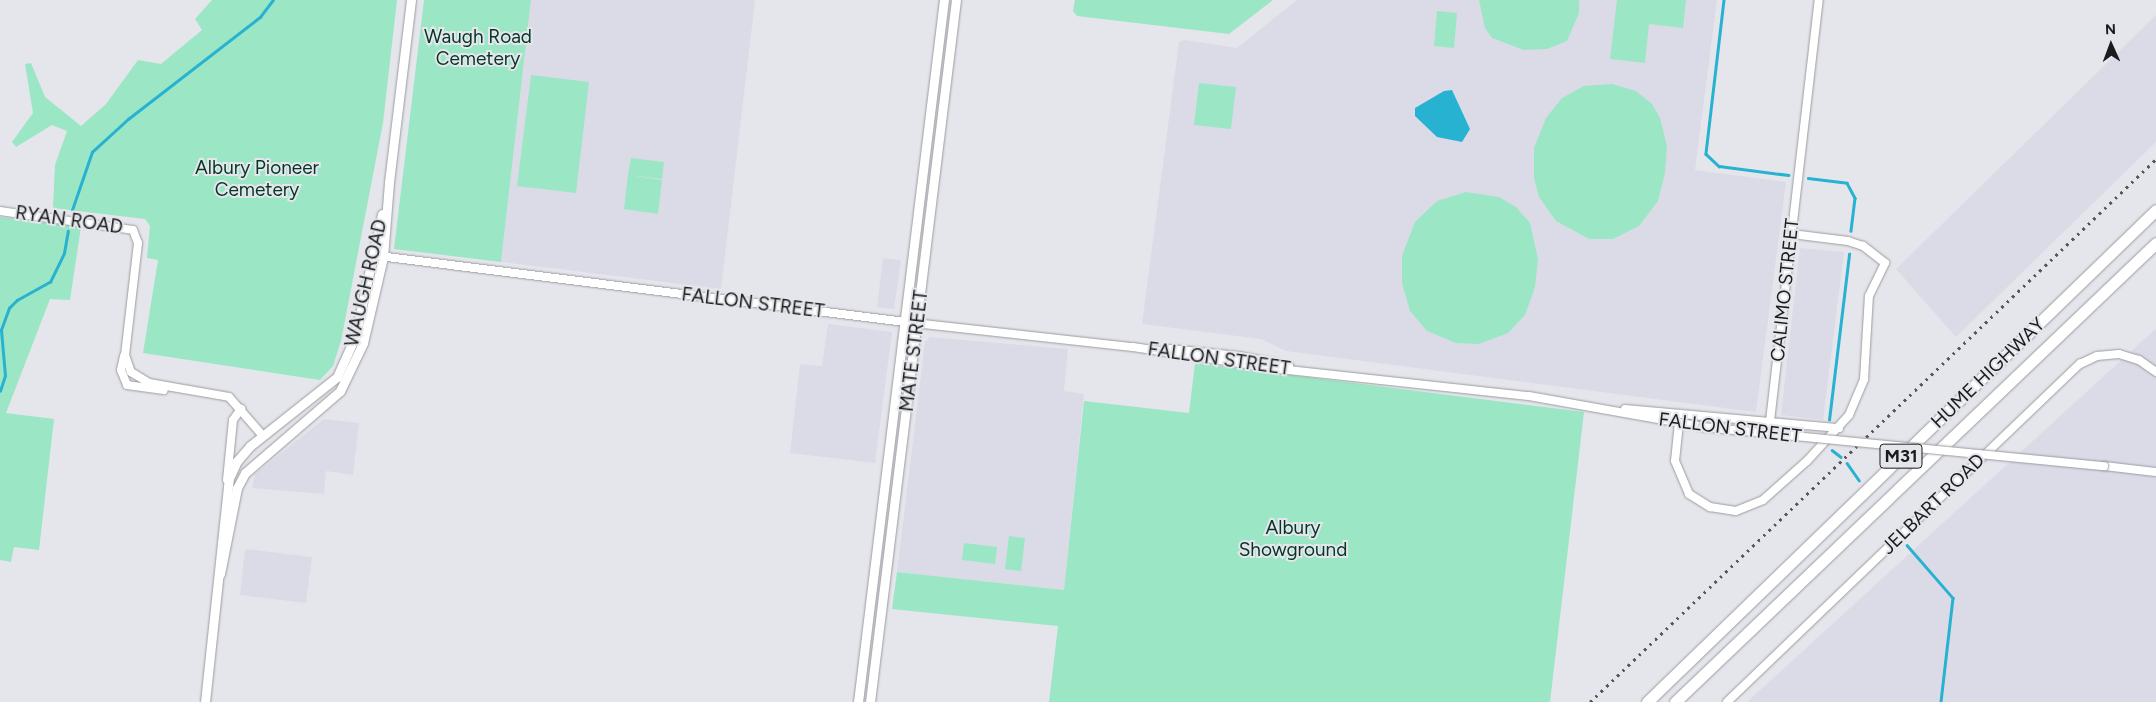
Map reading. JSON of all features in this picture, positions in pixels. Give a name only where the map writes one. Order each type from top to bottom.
[{"type":"highway","name":"HUME HIGHWAY","points":[[1647,702],[2156,210]]},
{"type":"highway","name":"HUME HIGHWAY","points":[[1676,702],[2156,243]]},
{"type":"main road","name":"WAUGH ROAD","points":[[220,574],[237,488],[251,465],[330,402],[345,384],[363,343],[383,257],[389,182],[411,0]]},
{"type":"main road","name":"MATE STREET","points":[[858,702],[944,0]]},
{"type":"main road","name":"MATE STREET","points":[[870,702],[956,0]]},
{"type":"main road","name":"WAUGH ROAD","points":[[220,574],[226,489],[237,461],[263,436],[336,377],[354,337],[389,182]]},
{"type":"main road","points":[[263,436],[272,447]]},
{"type":"main road","points":[[205,702],[220,574]]},
{"type":"street","name":"CALIMO STREET","points":[[1770,421],[1819,0]]},
{"type":"street","name":"RYAN ROAD","points":[[0,211],[122,226],[136,233],[138,243],[126,350]]},
{"type":"street","points":[[1679,423],[1675,454],[1682,482],[1700,503],[1721,510],[1749,507],[1763,500],[1839,428],[1858,398],[1864,378],[1869,296],[1885,264],[1877,254],[1848,241],[1791,234]]},
{"type":"street","name":"FALLON STREET","points":[[373,255],[905,322],[1260,359],[1305,370],[1529,396],[1703,426],[2156,472]]},
{"type":"street","points":[[126,350],[130,372],[144,382],[226,396],[242,409],[263,436]]},
{"type":"street","points":[[126,350],[122,376],[126,385],[135,388],[186,390]]},
{"type":"street","name":"JELBART ROAD","points":[[1726,702],[2080,364],[2097,356],[2119,354],[2139,360],[2156,372]]},
{"type":"street","points":[[1610,410],[1645,408],[1839,428]]},
{"type":"street","points":[[226,489],[233,420],[242,409]]},
{"type":"shaded area","points":[[531,0],[755,0],[721,289],[501,262]]},
{"type":"shaded area","points":[[1297,0],[1717,0],[1695,170],[1786,182],[1756,412],[1286,351],[1261,339],[1142,324],[1179,42],[1185,40],[1237,48]]},
{"type":"shaded area","points":[[2156,15],[2156,142],[1956,337],[1896,269]]},
{"type":"shaded area","points":[[1800,248],[1844,252],[1823,420],[1781,415]]},
{"type":"shaded area","points":[[883,258],[901,260],[894,309],[877,307]]},
{"type":"shaded area","points":[[828,324],[892,332],[875,463],[790,453],[800,364],[822,366]]},
{"type":"shaded area","points":[[2156,329],[2156,702],[1747,702],[2152,332]]},
{"type":"shaded area","points":[[930,337],[1068,349],[1064,391],[1084,394],[1064,590],[897,572],[925,342]]},
{"type":"shaded area","points":[[324,419],[359,423],[353,475],[326,471],[324,494],[252,488],[255,474]]},
{"type":"shaded area","points":[[245,549],[312,557],[306,603],[240,595]]},
{"type":"green space","name":"Albury Pioneer Cemetery","points":[[212,0],[397,0],[383,123],[341,341],[333,366],[320,380],[143,353],[158,260],[147,258],[150,226],[145,219],[53,208],[55,165],[67,131],[52,125],[16,147],[12,142],[33,113],[25,64],[31,63],[45,97],[81,126],[106,104],[138,60],[161,64],[202,30],[195,19]]},
{"type":"green space","name":"Waugh Road Cemetery","points":[[424,0],[531,0],[501,262],[394,249]]},
{"type":"green space","points":[[1075,0],[1273,0],[1229,34],[1077,16],[1073,11]]},
{"type":"green space","points":[[1479,0],[1579,0],[1579,13],[1567,41],[1547,49],[1524,50],[1492,38],[1485,28]]},
{"type":"green space","points":[[1617,0],[1686,0],[1683,28],[1649,24],[1645,63],[1610,59]]},
{"type":"green space","points":[[1437,11],[1457,13],[1454,48],[1434,46]]},
{"type":"green space","points":[[531,75],[589,82],[576,193],[517,186]]},
{"type":"green space","points":[[1199,83],[1236,87],[1231,129],[1194,125]]},
{"type":"green space","points":[[1612,84],[1636,91],[1652,104],[1660,118],[1667,146],[1665,173],[1658,201],[1639,226],[1613,239],[1589,239],[1556,221],[1539,197],[1534,178],[1534,148],[1546,118],[1562,98],[1584,86]]},
{"type":"green space","points":[[631,158],[664,162],[662,179],[628,175]]},
{"type":"green space","points":[[628,175],[662,180],[658,214],[624,209]]},
{"type":"green space","points":[[1466,192],[1499,197],[1516,207],[1530,223],[1538,259],[1535,287],[1525,315],[1508,333],[1479,344],[1456,343],[1427,331],[1410,311],[1402,283],[1402,256],[1415,222],[1437,201]]},
{"type":"green space","points":[[0,217],[81,227],[70,300],[50,299],[6,413],[54,419],[39,550],[14,547],[11,562],[0,560]]},
{"type":"green space","name":"Albury Showground","points":[[1195,363],[1584,412],[1550,702],[1049,702],[1058,626],[892,609],[897,572],[1064,590],[1084,401],[1189,413]]},
{"type":"green space","points":[[1009,536],[1025,538],[1021,571],[1005,569]]},
{"type":"green space","points":[[964,543],[997,547],[995,564],[962,560]]},
{"type":"water","points":[[1452,90],[1470,129],[1462,142],[1437,137],[1415,116],[1415,108],[1444,91]]},
{"type":"waterway","points":[[72,210],[92,152],[128,119],[260,17],[273,0]]},
{"type":"waterway","points":[[1724,0],[1706,154],[1719,166],[1788,175]]},
{"type":"waterway","points":[[1808,178],[1847,183],[1855,198],[1851,231]]},
{"type":"waterway","points":[[0,391],[5,376],[1,330],[9,308],[17,300],[50,282],[64,253],[68,231]]},
{"type":"waterway","points":[[1829,420],[1849,254]]},
{"type":"waterway","points":[[1832,450],[1841,457]]},
{"type":"waterway","points":[[1847,463],[1859,480]]},
{"type":"waterway","points":[[1907,545],[1953,598],[1941,702]]},
{"type":"railway","points":[[1590,702],[2156,159]]}]
